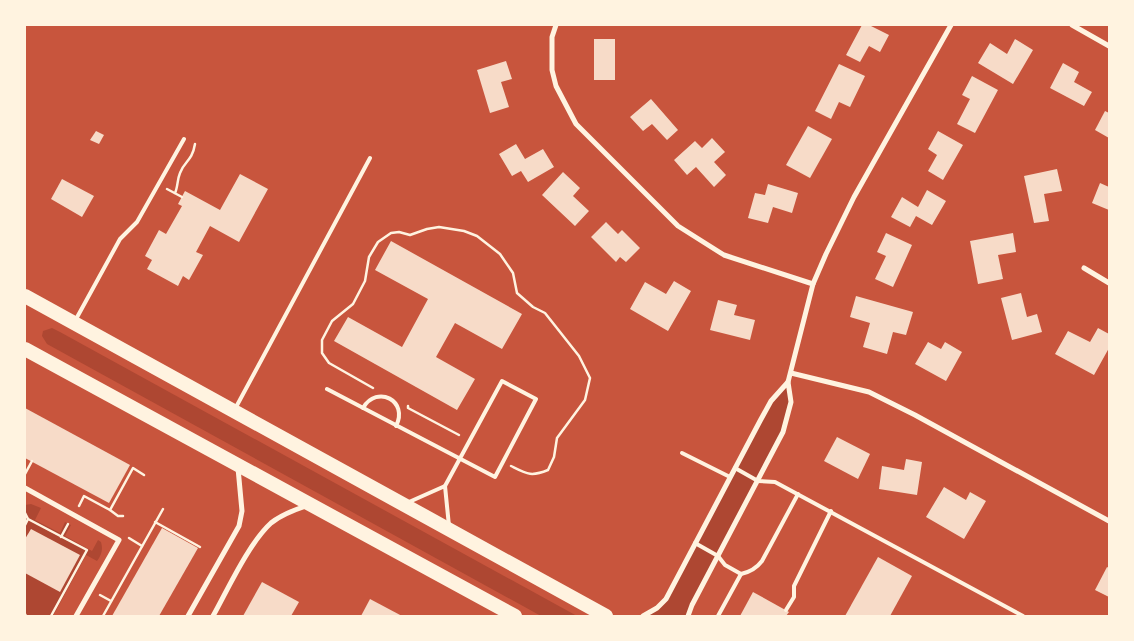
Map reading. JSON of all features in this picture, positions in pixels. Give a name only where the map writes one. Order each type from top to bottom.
[{"type":"highway","points":[[25,296],[606,616]]},
{"type":"highway","points":[[25,349],[515,616]]},
{"type":"street","points":[[556,25],[552,37],[552,70],[556,86],[576,124],[678,226],[724,255],[813,284]]},
{"type":"street","points":[[643,616],[657,608],[666,599],[771,401],[788,382],[813,284],[826,254],[854,197],[951,25]]},
{"type":"street","points":[[1072,25],[1109,46]]},
{"type":"street","points":[[1084,268],[1109,283]]},
{"type":"street","points":[[791,373],[869,392],[915,415],[1109,521]]},
{"type":"street","points":[[688,616],[783,432],[790,402],[788,382]]},
{"type":"street","points":[[188,616],[239,526],[242,511],[238,465]]},
{"type":"street","points":[[25,488],[119,540],[76,616]]},
{"type":"street","points":[[213,616],[258,537],[272,522],[290,511],[311,504]]},
{"type":"lane","points":[[74,323],[120,239],[138,222],[184,139]]},
{"type":"lane","points":[[234,412],[370,158]]},
{"type":"lane","points":[[327,389],[396,426],[460,459],[495,477],[536,399],[502,381],[460,459],[445,486],[450,531]]},
{"type":"lane","points":[[363,408],[368,400],[374,397],[382,396],[390,399],[396,403],[399,412],[399,420],[396,426]]},
{"type":"lane","points":[[682,452],[730,477]]},
{"type":"lane","points":[[735,468],[758,481],[775,482],[1023,616]]},
{"type":"lane","points":[[403,505],[445,486]]},
{"type":"lane","points":[[695,543],[718,556],[725,565],[741,574],[749,572],[762,561],[798,494]]},
{"type":"lane","points":[[786,610],[794,597],[794,586],[831,511]]},
{"type":"lane","points":[[718,616],[741,574]]},
{"type":"lane","points":[[1011,616],[1014,611]]},
{"type":"path","points":[[175,194],[181,170],[192,157],[195,144]]},
{"type":"path","points":[[159,185],[182,198]]},
{"type":"path","points":[[381,388],[373,388],[329,363],[322,353],[322,340],[332,321],[353,304],[365,281],[369,257],[373,248],[391,233],[399,232],[410,236],[427,229],[440,227],[464,231],[477,236],[493,247],[507,263],[513,273],[516,292],[532,307],[545,313],[579,356],[590,378],[584,400],[557,438],[554,457],[548,470],[535,475],[522,471],[503,461]]},
{"type":"path","points":[[405,400],[408,408],[460,435]]},
{"type":"path","points":[[25,474],[32,462]]},
{"type":"path","points":[[110,510],[133,468],[144,474]]},
{"type":"path","points":[[77,509],[84,496],[118,516],[123,516]]},
{"type":"path","points":[[103,616],[163,509]]},
{"type":"path","points":[[25,513],[28,519],[87,550],[51,616]]},
{"type":"path","points":[[25,525],[28,519]]},
{"type":"path","points":[[155,522],[200,547]]},
{"type":"path","points":[[61,537],[68,524]]},
{"type":"path","points":[[129,538],[142,546]]},
{"type":"path","points":[[98,594],[111,601]]},
{"type":"shaded area","points":[[52,328],[577,616],[541,616],[47,344],[42,336],[43,331]]},
{"type":"shaded area","points":[[788,382],[791,402],[783,432],[688,616],[643,616],[666,599],[760,421]]},
{"type":"shaded area","points":[[31,504],[41,508],[35,520],[60,533],[65,522],[71,525],[65,536],[92,551],[98,540],[102,545],[102,552],[97,561],[86,555],[53,616],[25,616],[25,505]]},
{"type":"building","points":[[862,25],[869,25],[889,35],[880,52],[869,46],[860,62],[846,55]]},
{"type":"building","points":[[594,39],[615,39],[615,80],[594,80]]},
{"type":"building","points":[[1015,39],[1033,50],[1013,84],[978,63],[990,43],[1007,54]]},
{"type":"building","points":[[506,61],[512,79],[501,82],[509,107],[490,113],[477,70]]},
{"type":"building","points":[[1063,63],[1079,72],[1074,82],[1092,92],[1084,106],[1050,88]]},
{"type":"building","points":[[839,64],[865,76],[850,107],[839,102],[831,119],[815,111]]},
{"type":"building","points":[[972,76],[998,90],[975,133],[957,124],[970,99],[962,95]]},
{"type":"building","points":[[651,99],[678,130],[667,140],[652,124],[643,131],[630,117]]},
{"type":"building","points":[[1105,111],[1109,113],[1109,138],[1095,130]]},
{"type":"building","points":[[808,126],[832,139],[810,178],[786,165]]},
{"type":"building","points":[[96,131],[104,135],[99,144],[90,140]]},
{"type":"building","points":[[938,131],[963,145],[943,180],[928,171],[937,155],[928,149]]},
{"type":"building","points":[[712,138],[725,152],[714,162],[726,175],[714,187],[696,167],[687,175],[674,160],[695,141],[702,148]]},
{"type":"building","points":[[516,144],[525,159],[543,149],[554,167],[528,182],[521,171],[512,176],[499,154]]},
{"type":"building","points":[[1057,169],[1062,191],[1044,194],[1049,221],[1034,223],[1024,176]]},
{"type":"building","points":[[563,172],[580,188],[573,196],[589,211],[575,226],[542,195]]},
{"type":"building","points":[[240,174],[268,189],[239,242],[210,226],[196,252],[203,255],[189,280],[183,276],[178,286],[147,269],[152,260],[145,256],[159,230],[166,234],[182,206],[178,204],[185,191],[220,210]]},
{"type":"building","points":[[62,179],[94,196],[82,217],[51,199]]},
{"type":"building","points":[[1100,183],[1109,187],[1109,210],[1092,203]]},
{"type":"building","points":[[768,184],[798,193],[792,213],[773,207],[768,223],[748,218],[755,193],[765,195]]},
{"type":"building","points":[[927,190],[946,201],[932,225],[916,216],[910,227],[891,217],[902,197],[918,207]]},
{"type":"building","points":[[606,222],[618,234],[622,230],[640,248],[626,262],[620,257],[616,262],[591,237]]},
{"type":"building","points":[[886,233],[912,245],[893,287],[875,279],[886,256],[877,252]]},
{"type":"building","points":[[1013,233],[1016,252],[998,255],[1003,279],[978,284],[970,241]]},
{"type":"building","points":[[391,241],[522,314],[502,349],[455,323],[436,357],[475,379],[457,410],[334,341],[348,317],[402,347],[428,299],[375,270]]},
{"type":"building","points":[[674,281],[691,291],[668,331],[630,309],[645,282],[666,294]]},
{"type":"building","points":[[1021,293],[1027,317],[1037,314],[1042,332],[1012,340],[1001,298]]},
{"type":"building","points":[[856,296],[913,312],[906,335],[893,332],[887,354],[863,347],[870,323],[850,317]]},
{"type":"building","points":[[718,300],[737,305],[734,315],[755,320],[750,340],[710,330]]},
{"type":"building","points":[[1098,328],[1109,334],[1109,348],[1094,375],[1055,354],[1068,331],[1090,342]]},
{"type":"building","points":[[928,342],[941,349],[945,342],[962,352],[946,381],[915,364]]},
{"type":"building","points":[[25,408],[130,465],[109,503],[25,458]]},
{"type":"building","points":[[837,437],[870,454],[858,479],[824,461]]},
{"type":"building","points":[[906,459],[922,462],[917,495],[879,489],[882,466],[904,470]]},
{"type":"building","points":[[944,487],[966,500],[970,492],[986,501],[964,539],[926,517]]},
{"type":"building","points":[[162,528],[198,548],[159,616],[112,616]]},
{"type":"building","points":[[31,529],[80,555],[60,592],[25,573],[25,539]]},
{"type":"building","points":[[878,557],[912,576],[890,616],[845,616]]},
{"type":"building","points":[[1107,567],[1109,568],[1109,597],[1095,590]]},
{"type":"building","points":[[262,582],[299,602],[291,616],[243,616]]},
{"type":"building","points":[[753,592],[789,612],[786,616],[740,616]]},
{"type":"building","points":[[370,599],[402,616],[361,616]]}]
